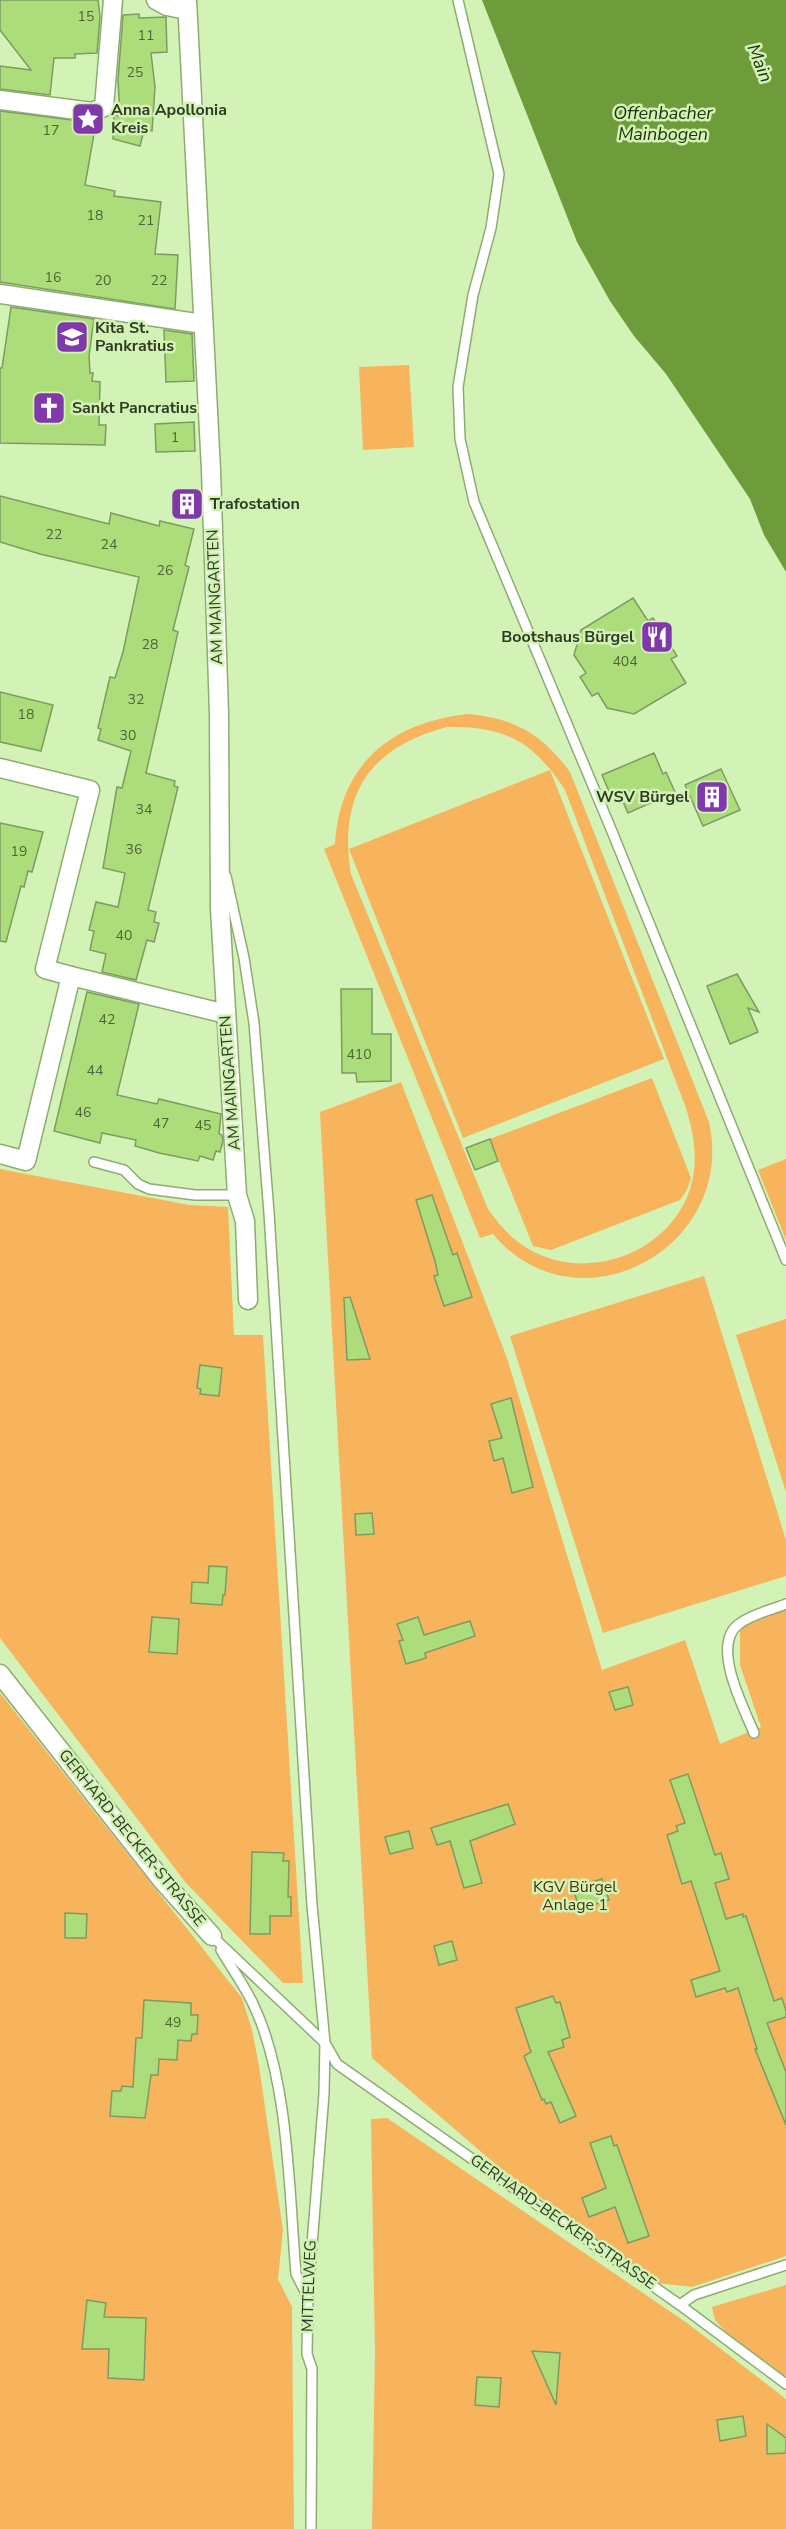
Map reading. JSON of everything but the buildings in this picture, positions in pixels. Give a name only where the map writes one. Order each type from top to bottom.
[{"type":"street","points":[[0,100],[92,112],[104,107],[113,0]]},
{"type":"street","points":[[156,0],[167,6],[187,5]]},
{"type":"street","name":"AM MAINGARTEN","points":[[187,5],[212,494],[219,714],[219,848],[226,1014],[237,1195],[245,1221],[248,1300]]},
{"type":"street","points":[[0,294],[202,324]]},
{"type":"street","points":[[0,768],[90,790],[45,969],[226,1014]]},
{"type":"street","points":[[0,1154],[26,1161],[71,976]]},
{"type":"street","name":"GERHARD-BECKER-STRASSE","points":[[0,1674],[162,1880],[212,1936]]},
{"type":"lane","points":[[458,0],[500,174],[491,228],[471,305],[458,387],[460,439],[474,502],[574,740],[786,1260]]},
{"type":"lane","name":"MITTELWEG","points":[[219,848],[237,918],[254,1023],[270,1213],[312,1905],[325,2043],[324,2094],[308,2295],[307,2354],[312,2369],[311,2529]]},
{"type":"lane","points":[[94,1162],[124,1170],[138,1184],[149,1189],[195,1195],[237,1195]]},
{"type":"lane","points":[[754,1733],[729,1667],[728,1645],[731,1632],[738,1625],[753,1617],[786,1604]]},
{"type":"lane","points":[[212,1936],[244,1986],[266,2037],[281,2106],[296,2274],[308,2295]]},
{"type":"lane","name":"GERHARD-BECKER-STRASSE","points":[[212,1936],[325,2043],[337,2064],[680,2306],[786,2384]]},
{"type":"lane","points":[[680,2306],[694,2295],[786,2265]]},
{"type":"green space","points":[[409,365],[414,447],[363,450],[359,367]]},
{"type":"green space","points":[[469,714],[486,716],[514,725],[538,738],[570,772],[709,1122],[711,1167],[699,1207],[675,1240],[643,1263],[606,1276],[566,1277],[528,1263],[493,1234],[480,1238],[324,849],[335,844],[339,815],[347,791],[359,769],[394,737],[416,726]],"holes":[[[447,727],[467,727],[501,734],[529,748],[541,759],[565,790],[686,1108],[695,1158],[690,1189],[679,1212],[664,1231],[644,1246],[622,1256],[599,1262],[574,1263],[550,1258],[515,1240],[488,1209],[351,874],[348,846],[350,820],[355,798],[365,778],[379,761],[398,747],[420,736]]]},
{"type":"green space","points":[[550,770],[664,1059],[463,1138],[349,849]]},
{"type":"green space","points":[[652,1078],[691,1178],[680,1200],[551,1250],[533,1246],[490,1139]]},
{"type":"green space","name":"KGV Bürgel Anlage 1","points":[[401,1082],[507,1358],[602,1670],[685,1640],[720,1744],[761,1727],[740,1665],[740,1627],[786,1610],[786,2256],[692,2287],[657,2283],[501,2169],[372,2058],[320,1112]]},
{"type":"green space","points":[[786,1159],[786,1240],[758,1170]]},
{"type":"green space","points":[[0,1169],[189,1205],[228,1207],[234,1335],[263,1335],[303,1983],[283,1983],[186,1883],[0,1638]]},
{"type":"green space","points":[[704,1276],[786,1540],[786,1576],[603,1633],[510,1336]]},
{"type":"green space","points":[[786,1319],[786,1492],[736,1335]]},
{"type":"green space","points":[[0,1693],[242,1998],[252,2030],[259,2066],[283,2230],[278,2279],[292,2307],[294,2529],[0,2529]]},
{"type":"green space","points":[[387,2118],[687,2323],[786,2399],[786,2529],[372,2529],[375,2352],[371,2119]]},
{"type":"green space","points":[[786,2285],[786,2377],[725,2331],[715,2320],[712,2307]]},
{"type":"water","name":"Offenbacher Mainbogen","points":[[482,0],[786,0],[786,572],[764,535],[750,499],[666,374],[634,336],[610,301],[577,242]]},
{"type":"place","name":"Anna Apollonia Kreis","points":[[88,119]]},
{"type":"place","name":"Kita St. Pankratius","points":[[72,337]]},
{"type":"place","name":"Sankt Pancratius","points":[[49,408]]},
{"type":"place","name":"Trafostation","points":[[187,504]]},
{"type":"place","name":"Bootshaus Bürgel","points":[[657,637]]},
{"type":"place","name":"WSV Bürgel","points":[[712,797]]},
{"type":"water label","name":"Main","points":[[760,63]]}]
